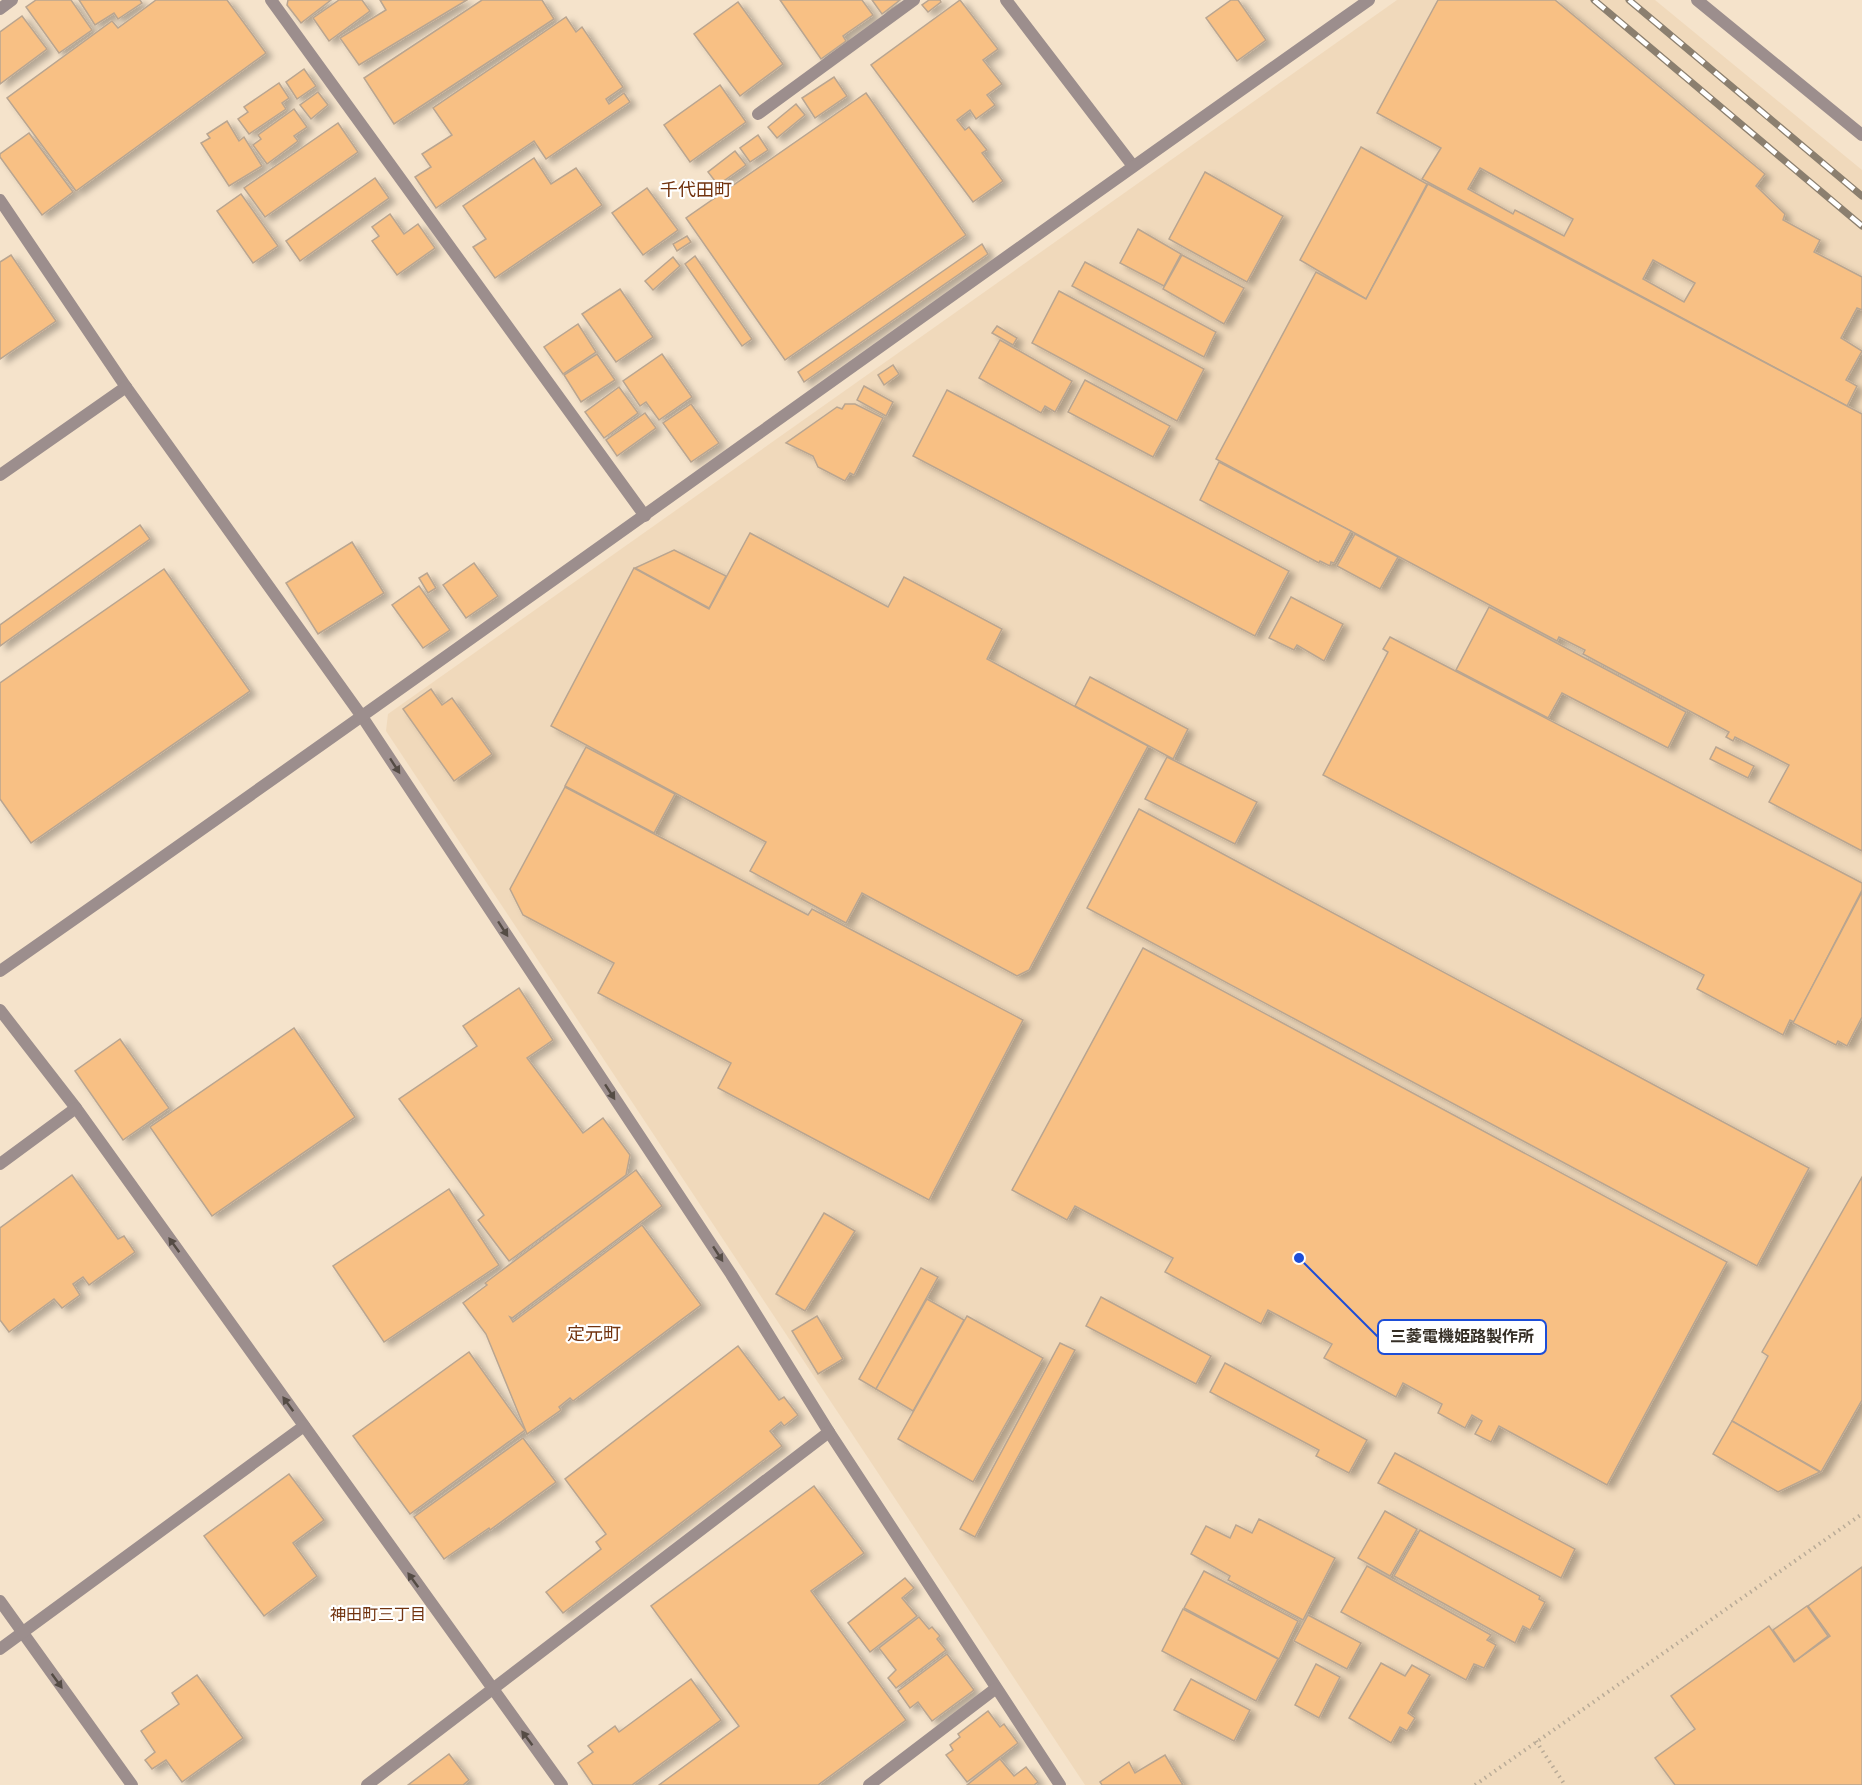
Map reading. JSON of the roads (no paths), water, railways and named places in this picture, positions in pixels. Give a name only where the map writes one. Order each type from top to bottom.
[{"type":"street","points":[[0,9],[12,0]]},
{"type":"street","points":[[272,0],[645,516]]},
{"type":"street","points":[[758,114],[914,0]]},
{"type":"street","points":[[1006,0],[1133,166]]},
{"type":"street","points":[[0,972],[363,718],[1133,166],[1369,0]]},
{"type":"street","points":[[1697,0],[1862,135]]},
{"type":"street","points":[[0,200],[126,387],[363,718],[731,1274],[829,1432],[995,1689],[1060,1785]]},
{"type":"street","points":[[0,475],[126,387]]},
{"type":"street","points":[[0,1010],[76,1108],[492,1691],[562,1785]]},
{"type":"street","points":[[0,1164],[76,1108]]},
{"type":"street","points":[[0,1649],[304,1426]]},
{"type":"street","points":[[367,1785],[829,1432]]},
{"type":"street","points":[[0,1601],[132,1785]]},
{"type":"street","points":[[869,1785],[995,1689]]},
{"type":"railway","points":[[1594,0],[1862,226]]},
{"type":"railway","points":[[1629,0],[1862,196]]},
{"type":"place","name":"三菱電機姫路製作所","points":[[1299,1258]]},
{"type":"district","name":"千代田町","points":[[696,189]]},
{"type":"district","name":"定元町","points":[[594,1333]]},
{"type":"district","name":"神田町三丁目","points":[[378,1614]]}]
